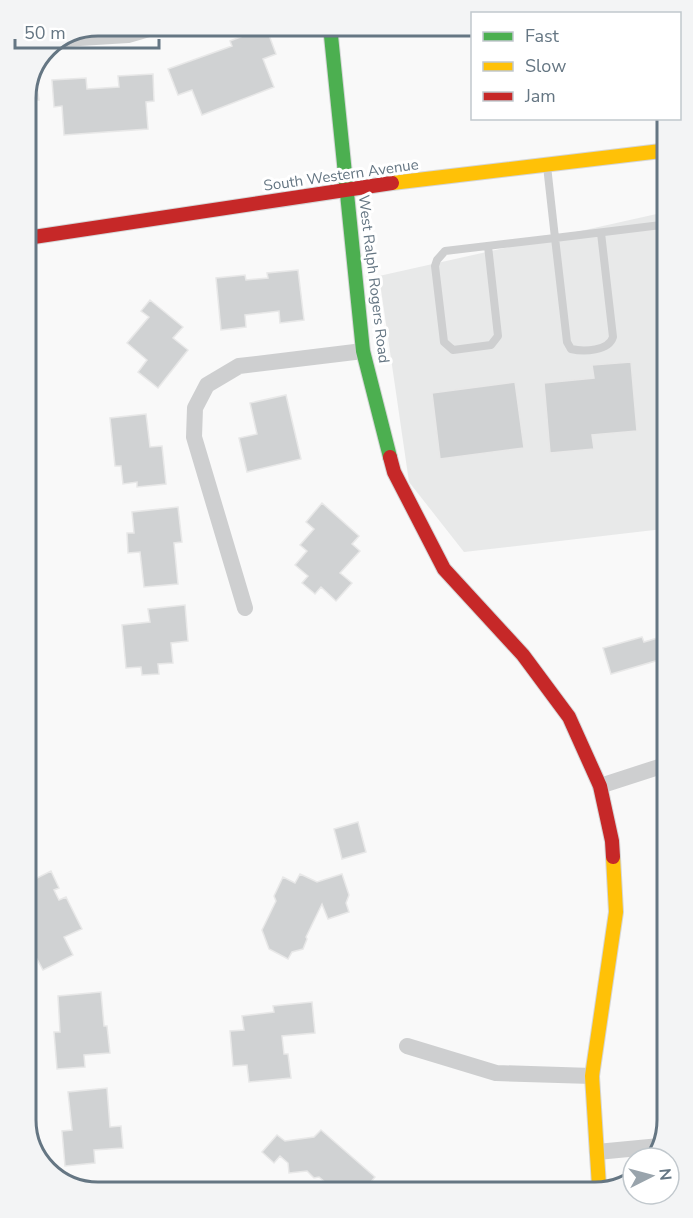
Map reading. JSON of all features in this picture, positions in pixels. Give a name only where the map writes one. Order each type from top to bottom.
[{"type":"street","points":[[84,38],[112,36]]},
{"type":"street","name":"West Ralph Rogers Road","points":[[331,36],[363,351],[394,472],[444,569],[523,655],[569,717],[600,786],[612,841],[616,912],[592,1076],[599,1182]]},
{"type":"street","name":"South Western Avenue","points":[[36,237],[346,189],[657,152]]},
{"type":"street","points":[[245,609],[194,437],[195,408],[207,385],[239,366],[363,351]]},
{"type":"street","points":[[600,786],[657,768]]},
{"type":"street","points":[[407,1046],[496,1073],[592,1076]]},
{"type":"street","points":[[597,1152],[621,1150]]},
{"type":"lane","points":[[547,166],[567,342],[571,349],[578,351],[606,347],[611,343],[613,337],[601,232]]},
{"type":"lane","points":[[488,246],[498,336],[491,345],[453,350],[444,342],[435,266],[445,251],[657,225]]},
{"type":"shaded area","points":[[657,214],[657,530],[464,552],[409,482],[379,276]]},
{"type":"building","points":[[243,36],[269,36],[276,54],[263,59],[274,87],[202,115],[192,90],[178,95],[168,69],[232,46],[230,41]]},
{"type":"building","points":[[153,74],[154,101],[146,102],[148,129],[64,135],[62,106],[54,107],[52,80],[86,78],[87,89],[119,87],[118,76]]},
{"type":"building","points":[[37,88],[39,100],[36,100]]},
{"type":"building","points":[[298,270],[304,320],[280,323],[279,311],[245,315],[246,327],[221,330],[216,278],[245,275],[246,280],[268,278],[267,273]]},
{"type":"building","points":[[150,300],[183,327],[173,338],[188,350],[158,388],[138,372],[147,360],[127,343],[149,317],[141,311]]},
{"type":"building","points":[[631,362],[637,431],[592,435],[594,449],[550,453],[544,383],[594,378],[592,365]]},
{"type":"building","points":[[515,382],[524,448],[440,459],[432,393]]},
{"type":"building","points":[[286,395],[301,459],[247,472],[239,438],[257,434],[250,403]]},
{"type":"building","points":[[146,414],[150,447],[162,446],[166,484],[137,487],[137,482],[123,484],[121,466],[115,466],[110,418]]},
{"type":"building","points":[[322,503],[359,536],[352,544],[360,551],[340,573],[352,583],[336,601],[321,587],[315,594],[302,583],[308,576],[295,565],[307,551],[300,545],[314,529],[306,522]]},
{"type":"building","points":[[178,507],[182,542],[174,543],[178,584],[144,587],[140,552],[128,553],[127,533],[134,533],[132,512]]},
{"type":"building","points":[[185,605],[188,641],[171,643],[173,663],[158,664],[159,674],[142,675],[141,667],[126,668],[122,625],[150,622],[148,609]]},
{"type":"building","points":[[642,637],[644,642],[657,638],[657,661],[611,674],[603,648]]},
{"type":"building","points":[[358,822],[366,852],[342,859],[334,829]]},
{"type":"building","points":[[51,871],[59,888],[54,890],[59,900],[66,897],[82,929],[64,937],[73,955],[43,970],[36,957],[36,878]]},
{"type":"building","points":[[300,874],[317,882],[342,874],[349,895],[346,903],[349,912],[328,919],[322,904],[306,937],[303,949],[292,952],[288,959],[269,949],[262,930],[276,901],[274,896],[283,877],[295,883]]},
{"type":"building","points":[[101,992],[104,1026],[107,1026],[110,1053],[84,1055],[85,1067],[57,1069],[54,1032],[60,1032],[58,996]]},
{"type":"building","points":[[312,1002],[315,1033],[282,1036],[284,1054],[288,1054],[291,1078],[249,1082],[247,1065],[233,1066],[230,1031],[244,1030],[242,1016],[274,1012],[273,1006]]},
{"type":"building","points":[[107,1088],[110,1127],[121,1126],[123,1148],[94,1150],[95,1163],[65,1166],[62,1131],[72,1130],[68,1092]]},
{"type":"building","points":[[321,1130],[375,1177],[371,1182],[325,1182],[319,1177],[314,1178],[307,1171],[289,1173],[288,1163],[280,1156],[274,1163],[262,1152],[277,1135],[285,1141],[314,1137]]},
{"type":"traffic: fast","points":[[331,36],[363,351],[390,457]]},
{"type":"traffic: slow","points":[[392,183],[657,151]]},
{"type":"traffic: slow","points":[[599,1182],[592,1076],[616,912],[613,857]]},
{"type":"traffic: jam","points":[[36,237],[392,183]]},
{"type":"traffic: jam","points":[[390,457],[394,472],[444,569],[523,655],[569,717],[600,786],[612,841],[613,857]]}]
